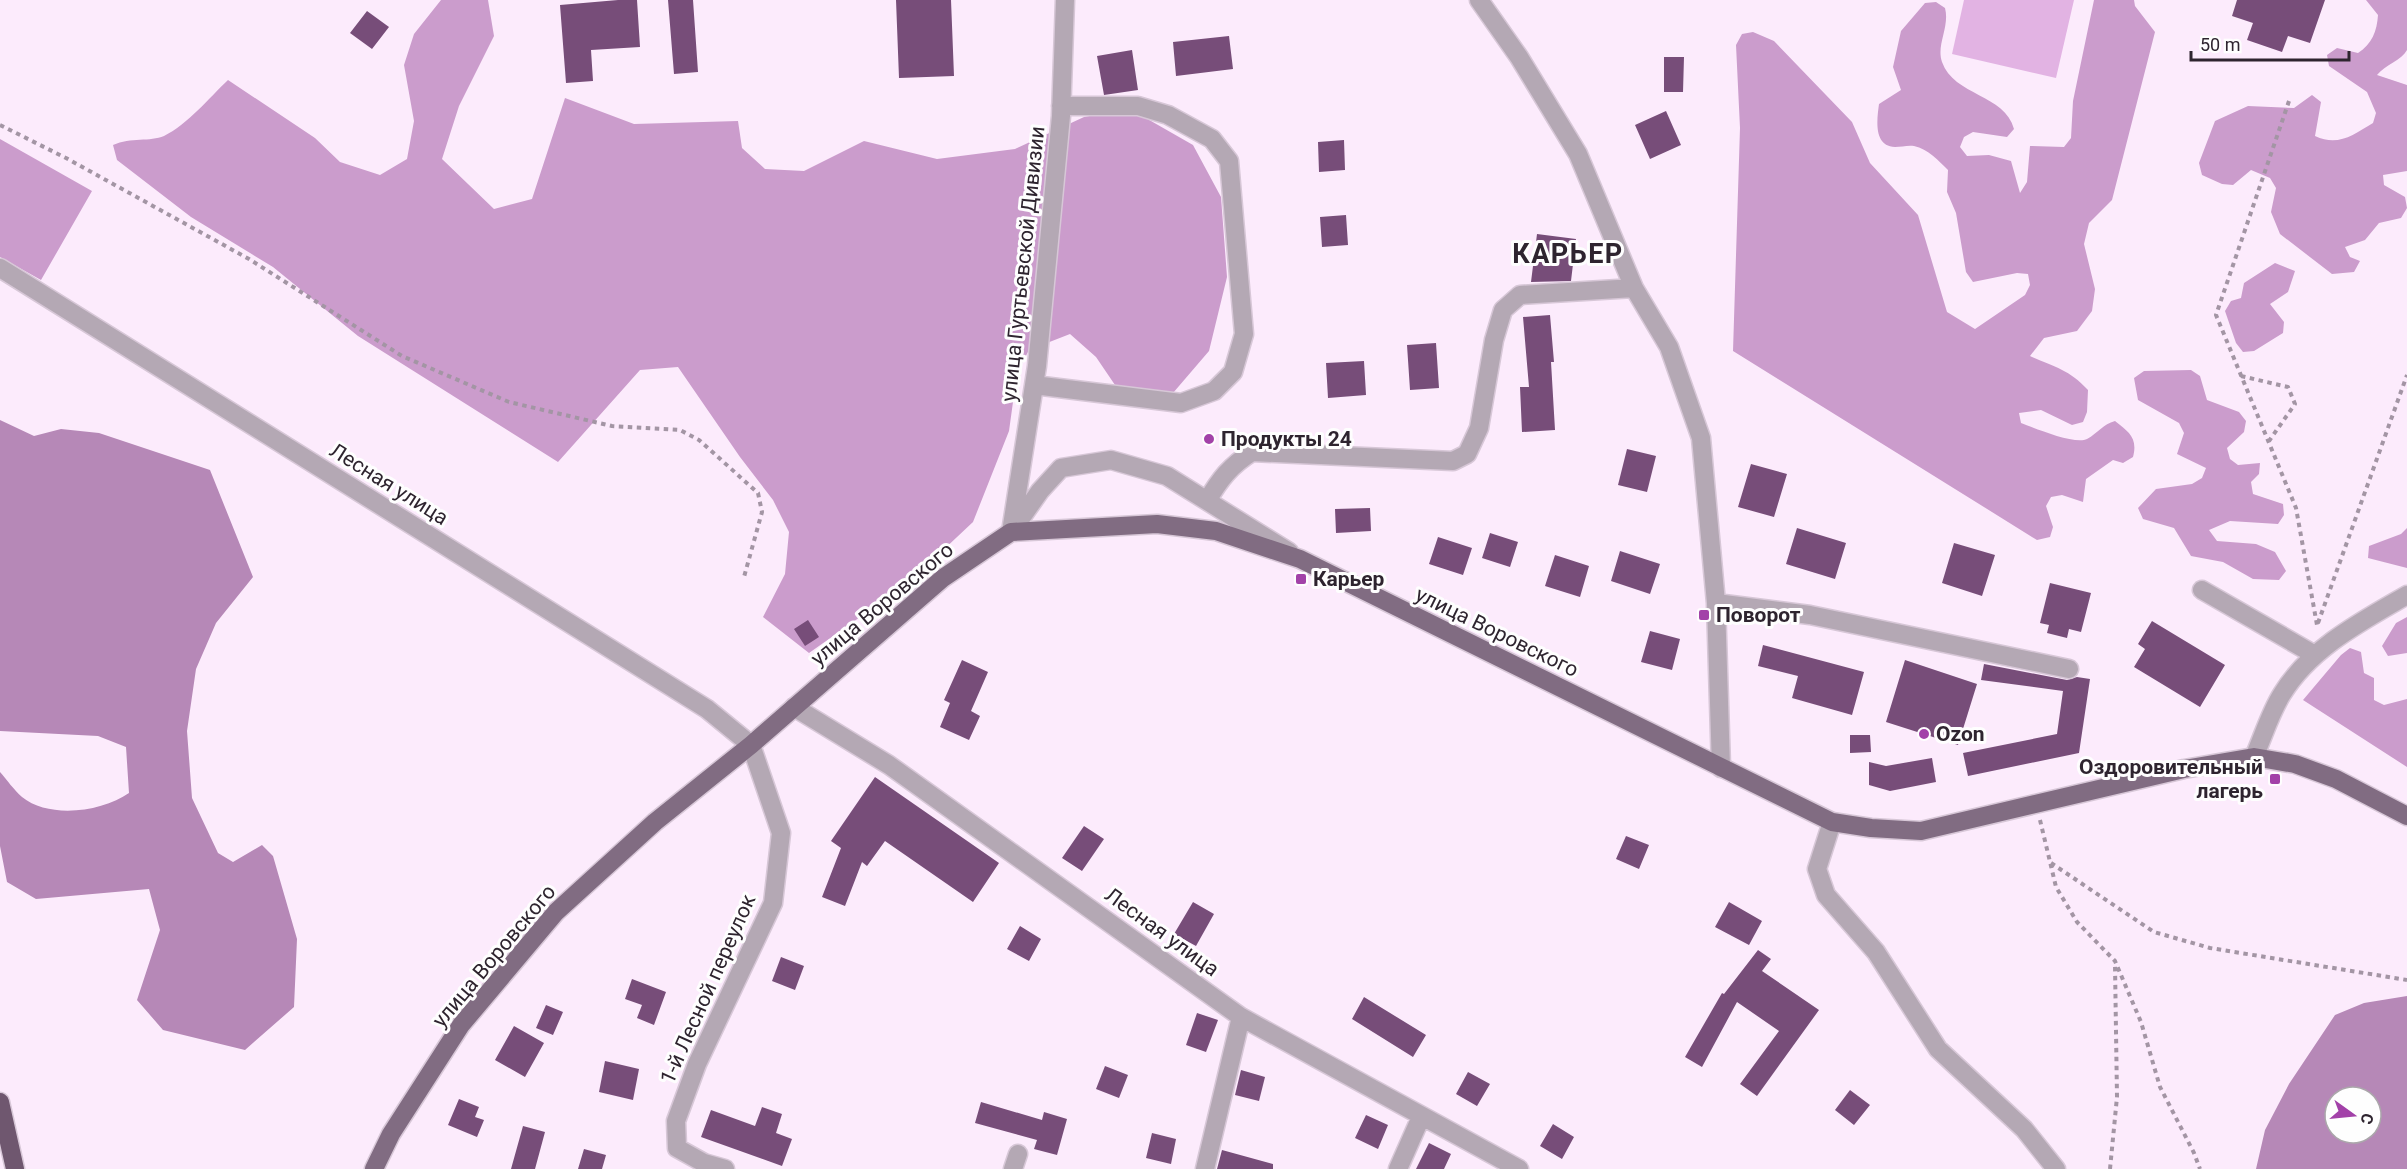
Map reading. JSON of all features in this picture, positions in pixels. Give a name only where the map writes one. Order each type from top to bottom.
[{"type":"highway","points":[[0,1102],[15,1169]]},
{"type":"main road","name":"улица Воровского","points":[[374,1169],[391,1134],[461,1025],[556,912],[655,822],[751,745],[943,578],[1011,532],[1157,524],[1216,531],[1300,559],[1832,822],[1870,828],[1921,831],[2194,767],[2254,757],[2295,764],[2336,779],[2407,816]]},
{"type":"street","name":"улица Гуртьевской Дивизии","points":[[1011,532],[1034,385],[1061,106],[1065,0]]},
{"type":"street","points":[[1479,0],[1519,57],[1578,154],[1634,288],[1669,347],[1701,438],[1716,603],[1721,768]]},
{"type":"street","points":[[1034,385],[1181,403],[1214,391],[1233,372],[1244,333],[1229,161],[1212,139],[1168,116],[1138,106],[1061,106]]},
{"type":"street","name":"Лесная улица","points":[[0,268],[707,709],[751,745]]},
{"type":"street","points":[[1207,501],[1233,464],[1252,452],[1453,461],[1467,454],[1479,429],[1494,340],[1503,310],[1520,295],[1634,288]]},
{"type":"street","points":[[1011,532],[1040,491],[1061,468],[1111,460],[1167,476],[1300,559]]},
{"type":"street","points":[[2202,590],[2315,655]]},
{"type":"street","points":[[2254,757],[2282,694],[2315,655],[2349,628],[2407,595]]},
{"type":"street","points":[[1716,603],[1810,615],[2069,669]]},
{"type":"street","name":"Лесная улица","points":[[794,707],[898,771],[1241,1017],[1519,1169]]},
{"type":"street","name":"1-й Лесной переулок","points":[[725,1169],[704,1163],[677,1148],[676,1121],[698,1064],[773,903],[781,833],[751,745]]},
{"type":"street","points":[[1832,822],[1817,869],[1826,895],[1876,952],[1938,1049],[2024,1129],[2056,1169]]},
{"type":"street","points":[[1205,1169],[1241,1017]]},
{"type":"street","points":[[1398,1169],[1421,1117]]},
{"type":"path","points":[[2289,101],[2216,315],[2296,508],[2317,626],[2315,655]]},
{"type":"path","points":[[0,125],[66,158],[249,259],[402,356],[509,402],[612,426],[681,430],[699,440],[758,493],[762,512],[744,577]]},
{"type":"path","points":[[2317,626],[2407,375]]},
{"type":"path","points":[[2241,376],[2288,387],[2295,404],[2268,442]]},
{"type":"path","points":[[2036,804],[2056,887],[2077,922],[2115,961],[2141,1022],[2160,1087],[2194,1153],[2199,1169]]},
{"type":"path","points":[[2050,863],[2154,932],[2210,948],[2407,980]]},
{"type":"path","points":[[2110,1169],[2117,1096],[2118,1032],[2115,961]]},
{"type":"shaded area","points":[[441,0],[488,0],[494,36],[459,106],[442,159],[494,209],[532,199],[565,98],[634,124],[738,121],[742,148],[765,169],[804,171],[864,141],[937,159],[1015,149],[1084,117],[1130,109],[1193,145],[1221,197],[1227,277],[1209,351],[1173,393],[1115,385],[1096,357],[1070,334],[1029,350],[1017,373],[1009,431],[973,522],[907,584],[809,653],[763,617],[785,574],[789,532],[773,500],[740,457],[678,367],[640,370],[558,462],[358,336],[273,267],[191,217],[117,160],[113,145],[127,141],[153,139],[173,131],[190,118],[228,80],[315,138],[340,162],[380,175],[407,159],[414,121],[404,65],[414,34]]},
{"type":"shaded area","points":[[1964,0],[2074,0],[2056,78],[1952,54]]},
{"type":"shaded area","points":[[2094,0],[2134,0],[2135,6],[2155,32],[2112,200],[2089,223],[2084,244],[2095,289],[2092,311],[2077,331],[2044,338],[2030,356],[2061,369],[2081,383],[2088,390],[2087,412],[2083,422],[2072,425],[2041,410],[2019,413],[2021,423],[2074,440],[2087,439],[2107,424],[2115,421],[2131,436],[2134,450],[2133,457],[2123,463],[2113,460],[2086,479],[2083,502],[2062,495],[2051,497],[2046,506],[2053,527],[2050,537],[2037,540],[1733,351],[1740,128],[1736,45],[1742,34],[1753,32],[1774,41],[1852,122],[1870,163],[1918,215],[1947,312],[1975,329],[2025,295],[2030,285],[2028,274],[2017,273],[1973,282],[1966,272],[1956,213],[1947,192],[1948,170],[1924,150],[1914,146],[1888,145],[1880,137],[1877,124],[1879,104],[1901,90],[1893,67],[1901,31],[1925,3],[1936,2],[1945,8],[1946,22],[1941,56],[1948,73],[1957,82],[2001,109],[2009,117],[2014,129],[2007,137],[1973,132],[1964,137],[1960,147],[1967,156],[1989,155],[2011,161],[2020,193],[2027,182],[2030,146],[2064,147],[2071,138],[2073,101]]},
{"type":"shaded area","points":[[2366,0],[2407,0],[2407,50],[2377,75],[2407,85],[2407,171],[2383,175],[2384,185],[2405,197],[2407,208],[2401,218],[2379,223],[2365,240],[2345,247],[2350,257],[2360,261],[2354,272],[2332,274],[2280,234],[2271,212],[2276,188],[2270,178],[2251,170],[2233,185],[2222,184],[2202,175],[2199,163],[2215,121],[2248,106],[2294,108],[2312,95],[2321,102],[2315,136],[2323,139],[2345,138],[2373,123],[2376,113],[2367,92],[2329,66],[2327,55],[2337,48],[2358,53],[2370,41],[2375,32],[2378,15]]},
{"type":"shaded area","points":[[0,139],[92,191],[41,280],[0,257]]},
{"type":"shaded area","points":[[2275,263],[2295,271],[2288,292],[2270,304],[2284,322],[2283,333],[2254,351],[2243,352],[2236,343],[2225,311],[2231,301],[2241,298],[2244,283]]},
{"type":"shaded area","points":[[2191,370],[2200,376],[2207,400],[2239,412],[2246,421],[2244,432],[2227,448],[2230,459],[2238,465],[2260,463],[2259,474],[2251,482],[2253,494],[2283,504],[2284,515],[2278,524],[2230,521],[2209,530],[2217,541],[2256,544],[2275,552],[2286,571],[2279,580],[2253,579],[2223,562],[2191,556],[2174,528],[2143,519],[2138,508],[2156,489],[2192,484],[2202,478],[2206,468],[2177,454],[2184,433],[2179,423],[2138,400],[2134,378],[2144,371]]},
{"type":"shaded area","points":[[0,420],[34,436],[61,429],[99,433],[210,470],[253,577],[216,623],[196,669],[187,731],[192,798],[218,853],[233,862],[262,845],[273,856],[297,939],[294,1007],[245,1050],[163,1030],[137,1000],[160,930],[149,889],[36,899],[7,882],[0,846],[0,772],[22,797],[46,808],[76,810],[90,808],[118,800],[129,793],[126,747],[98,736],[0,731]]},
{"type":"shaded area","points":[[2407,528],[2407,568],[2368,558],[2369,546],[2401,534]]},
{"type":"shaded area","points":[[2407,617],[2407,653],[2388,656],[2382,646],[2396,623]]},
{"type":"shaded area","points":[[2350,648],[2361,652],[2364,673],[2374,678],[2374,700],[2384,705],[2407,699],[2407,767],[2303,700],[2341,655]]},
{"type":"shaded area","points":[[2407,996],[2407,1169],[2256,1169],[2265,1130],[2289,1084],[2335,1015],[2364,1003]]},
{"type":"building","points":[[637,0],[640,47],[591,50],[593,81],[566,83],[560,5]]},
{"type":"building","points":[[668,0],[693,0],[698,72],[674,74]]},
{"type":"building","points":[[896,0],[951,0],[954,76],[899,78]]},
{"type":"building","points":[[2237,0],[2325,0],[2310,43],[2288,36],[2282,52],[2247,40],[2253,23],[2232,16]]},
{"type":"building","points":[[367,11],[389,27],[372,49],[350,33]]},
{"type":"building","points":[[1229,36],[1233,69],[1176,76],[1173,42]]},
{"type":"building","points":[[1132,50],[1138,90],[1104,95],[1097,56]]},
{"type":"building","points":[[1664,57],[1684,57],[1683,92],[1664,92]]},
{"type":"building","points":[[1666,111],[1681,145],[1650,159],[1635,125]]},
{"type":"building","points":[[1344,140],[1345,170],[1319,172],[1318,142]]},
{"type":"building","points":[[1346,215],[1348,245],[1322,247],[1320,217]]},
{"type":"building","points":[[1537,234],[1576,239],[1571,281],[1531,282]]},
{"type":"building","points":[[1550,315],[1554,362],[1551,362],[1555,430],[1522,432],[1520,387],[1529,387],[1523,317]]},
{"type":"building","points":[[1436,343],[1439,388],[1410,390],[1407,345]]},
{"type":"building","points":[[1364,361],[1366,395],[1328,398],[1326,363]]},
{"type":"building","points":[[1627,449],[1656,456],[1647,492],[1618,485]]},
{"type":"building","points":[[1751,464],[1787,474],[1774,517],[1738,507]]},
{"type":"building","points":[[1370,508],[1371,531],[1336,533],[1335,509]]},
{"type":"building","points":[[1797,528],[1846,543],[1835,579],[1786,564]]},
{"type":"building","points":[[1490,533],[1518,542],[1510,567],[1482,558]]},
{"type":"building","points":[[1438,537],[1472,548],[1463,575],[1429,564]]},
{"type":"building","points":[[1954,543],[1995,555],[1982,596],[1942,583]]},
{"type":"building","points":[[1620,551],[1660,564],[1650,594],[1611,581]]},
{"type":"building","points":[[1555,555],[1589,566],[1580,597],[1545,586]]},
{"type":"building","points":[[2050,583],[2091,593],[2081,632],[2069,629],[2067,638],[2047,633],[2049,625],[2040,623]]},
{"type":"building","points":[[808,620],[819,637],[805,646],[794,629]]},
{"type":"building","points":[[2152,621],[2225,665],[2200,707],[2134,667],[2145,649],[2138,644]]},
{"type":"building","points":[[1650,631],[1680,639],[1672,670],[1641,662]]},
{"type":"building","points":[[1763,645],[1864,672],[1852,715],[1792,698],[1798,676],[1758,666]]},
{"type":"building","points":[[962,660],[988,672],[971,711],[980,716],[969,740],[940,727],[950,703],[944,700]]},
{"type":"building","points":[[1905,660],[1977,684],[1958,745],[1886,722]]},
{"type":"building","points":[[1984,664],[2067,680],[2077,677],[2090,679],[2079,753],[1968,776],[1963,753],[2057,734],[2063,691],[1981,680]]},
{"type":"building","points":[[1850,735],[1870,735],[1871,752],[1850,753]]},
{"type":"building","points":[[1932,758],[1936,782],[1890,791],[1869,785],[1869,762],[1886,766]]},
{"type":"building","points":[[875,777],[999,863],[973,902],[885,841],[867,866],[862,862],[845,906],[822,897],[841,848],[831,841]]},
{"type":"building","points":[[1084,826],[1104,839],[1082,871],[1062,858]]},
{"type":"building","points":[[1626,836],[1649,845],[1639,869],[1616,859]]},
{"type":"building","points":[[1193,902],[1214,914],[1196,946],[1174,934]]},
{"type":"building","points":[[1729,902],[1762,921],[1749,945],[1715,927]]},
{"type":"building","points":[[1020,926],[1041,939],[1029,961],[1007,949]]},
{"type":"building","points":[[1758,950],[1771,959],[1762,971],[1819,1010],[1757,1096],[1740,1084],[1779,1031],[1737,1002],[1702,1067],[1685,1057],[1722,993],[1724,994]]},
{"type":"building","points":[[781,957],[804,966],[795,990],[772,981]]},
{"type":"building","points":[[632,979],[666,992],[654,1025],[637,1018],[642,1005],[625,999]]},
{"type":"building","points":[[1364,997],[1426,1035],[1413,1057],[1352,1019]]},
{"type":"building","points":[[546,1005],[563,1012],[553,1035],[536,1028]]},
{"type":"building","points":[[1197,1013],[1218,1020],[1206,1052],[1186,1045]]},
{"type":"building","points":[[514,1026],[544,1043],[525,1077],[495,1060]]},
{"type":"building","points":[[605,1061],[639,1069],[633,1100],[599,1092]]},
{"type":"building","points":[[1105,1066],[1128,1075],[1119,1098],[1096,1089]]},
{"type":"building","points":[[1241,1070],[1265,1077],[1259,1101],[1235,1095]]},
{"type":"building","points":[[1468,1072],[1490,1084],[1477,1106],[1456,1094]]},
{"type":"building","points":[[1850,1090],[1870,1105],[1854,1125],[1835,1110]]},
{"type":"building","points":[[459,1099],[479,1107],[475,1117],[484,1120],[477,1137],[448,1125]]},
{"type":"building","points":[[981,1102],[1042,1120],[1044,1112],[1067,1119],[1057,1155],[1034,1149],[1037,1140],[975,1123]]},
{"type":"building","points":[[762,1107],[782,1114],[776,1133],[792,1139],[782,1166],[701,1137],[711,1110],[755,1126]]},
{"type":"building","points":[[1366,1115],[1388,1125],[1378,1149],[1355,1138]]},
{"type":"building","points":[[1553,1124],[1574,1137],[1562,1159],[1540,1146]]},
{"type":"building","points":[[523,1126],[545,1132],[535,1169],[511,1169]]},
{"type":"building","points":[[1152,1133],[1176,1139],[1171,1164],[1146,1158]]},
{"type":"building","points":[[1429,1143],[1451,1154],[1444,1169],[1416,1169]]},
{"type":"building","points":[[584,1149],[606,1155],[602,1169],[578,1169]]},
{"type":"building","points":[[1222,1150],[1273,1164],[1273,1169],[1217,1169]]},
{"type":"place","name":"Продукты 24","points":[[1209,439]]},
{"type":"place","name":"Карьер","points":[[1301,579]]},
{"type":"place","name":"Поворот","points":[[1704,615]]},
{"type":"place","name":"Ozon","points":[[1924,734]]},
{"type":"place","name":"Оздоровительный лагерь","points":[[2275,779]]},
{"type":"district","name":"КАРЬЕР","points":[[1568,254]]}]
